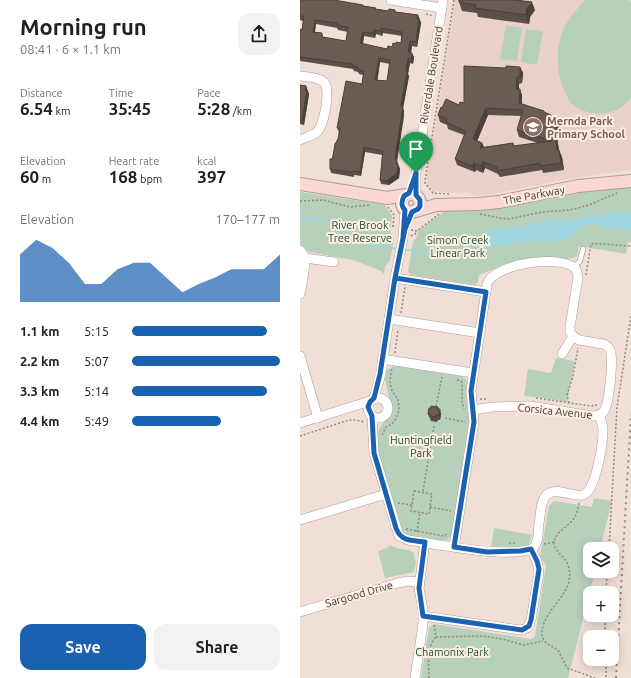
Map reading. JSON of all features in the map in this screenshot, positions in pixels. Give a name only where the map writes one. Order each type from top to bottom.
[{"type":"street","points":[[391,0],[443,4]]},
{"type":"street","name":"Riverdale Boulevard","points":[[413,195],[443,4]]},
{"type":"street","points":[[300,76],[320,79],[325,83],[327,91],[320,128],[314,134],[300,140]]},
{"type":"street","name":"The Parkway","points":[[409,210],[436,205],[499,202],[578,186],[631,181]]},
{"type":"street","points":[[300,184],[387,198],[413,195]]},
{"type":"street","points":[[409,210],[401,202],[404,196],[413,195]]},
{"type":"street","points":[[409,210],[420,203],[413,195]]},
{"type":"street","name":"The Parkway","points":[[413,195],[436,205]]},
{"type":"street","points":[[387,198],[409,210]]},
{"type":"street","points":[[377,439],[372,418],[368,410],[380,374],[395,278],[406,235],[409,210]]},
{"type":"street","points":[[300,250],[305,258],[300,294]]},
{"type":"street","points":[[305,258],[334,262]]},
{"type":"street","points":[[454,547],[474,422],[469,412],[473,373],[486,292],[489,280],[491,278],[518,265],[538,262],[550,262],[574,267],[578,277],[570,332],[576,338],[562,354]]},
{"type":"street","points":[[395,278],[486,292]]},
{"type":"street","points":[[389,319],[480,333]]},
{"type":"street","name":"Corsica Avenue","points":[[469,412],[492,407],[530,406],[593,416],[599,415],[604,411],[607,405],[611,352],[606,346],[576,338]]},
{"type":"street","points":[[300,356],[318,418]]},
{"type":"street","points":[[382,359],[394,357],[473,373]]},
{"type":"street","points":[[380,374],[387,404],[387,411],[383,416],[374,453],[399,536],[404,539],[487,552],[520,551],[534,546]]},
{"type":"street","points":[[300,423],[343,411],[372,400],[381,398],[386,402]]},
{"type":"street","points":[[343,411],[372,418],[383,416]]},
{"type":"street","points":[[423,616],[520,630],[527,628],[531,620],[539,573],[534,546],[543,500],[546,496],[554,492],[580,495],[587,493],[589,490],[596,471],[602,433],[602,425],[599,415]]},
{"type":"street","points":[[300,520],[386,494]]},
{"type":"street","points":[[415,678],[422,631],[423,616],[419,594],[419,582],[425,542]]},
{"type":"street","name":"Sargood Drive","points":[[300,612],[398,583],[407,581],[419,582]]},
{"type":"lane","points":[[574,267],[580,261],[583,249]]},
{"type":"path","points":[[448,204],[449,194],[433,193],[425,181],[454,0]]},
{"type":"path","points":[[406,235],[411,236],[417,231]]},
{"type":"path","points":[[586,276],[591,244],[600,243],[617,246],[631,246]]},
{"type":"path","points":[[609,542],[617,407],[631,316]]},
{"type":"path","points":[[569,403],[567,395],[573,376],[576,338]]},
{"type":"path","points":[[377,439],[386,427],[391,426],[395,421],[398,411],[398,400],[390,385],[394,357]]},
{"type":"path","points":[[436,406],[442,377],[447,378]]},
{"type":"path","points":[[453,379],[461,381],[462,383],[462,400],[469,412]]},
{"type":"path","points":[[300,436],[349,420],[372,418]]},
{"type":"path","points":[[445,418],[465,422],[465,418]]},
{"type":"path","points":[[423,492],[434,426]]},
{"type":"path","points":[[414,491],[432,494],[430,507],[428,514],[411,511],[414,491]]},
{"type":"path","points":[[580,495],[579,506],[574,518],[557,535],[554,542],[555,548],[566,560],[570,578],[566,591],[552,608],[545,621],[541,634],[544,640],[558,650],[567,668],[595,678]]},
{"type":"path","points":[[397,503],[399,509]]},
{"type":"path","points":[[430,507],[452,511]]},
{"type":"path","points":[[417,532],[420,512]]},
{"type":"path","points":[[404,527],[408,530],[444,536],[448,532]]},
{"type":"path","points":[[534,546],[554,542]]},
{"type":"path","points":[[505,544],[520,543]]},
{"type":"path","points":[[429,678],[429,654],[433,640],[436,637]]},
{"type":"path","points":[[514,642],[524,645],[544,640]]},
{"type":"path","points":[[606,666],[606,678]]},
{"type":"shaded area","name":"Mernda Park Primary School","points":[[455,0],[631,0],[631,170],[573,178],[489,195],[474,196],[469,193],[434,192],[426,182]]},
{"type":"green space","points":[[585,0],[629,0],[631,2],[631,97],[621,107],[609,113],[602,114],[588,112],[576,107],[570,102],[563,88],[559,72],[558,55],[560,38],[570,18]]},
{"type":"green space","points":[[506,25],[522,28],[517,61],[500,59]]},
{"type":"green space","points":[[526,29],[543,31],[537,65],[521,62]]},
{"type":"green space","name":"Simon Creek Linear Park","points":[[631,187],[631,242],[628,242],[626,254],[579,246],[577,256],[573,258],[540,257],[514,262],[479,275],[478,282],[475,285],[411,275],[408,271],[413,241],[417,237],[418,231],[445,211],[473,211],[513,206],[591,190]]},
{"type":"green space","name":"River Brook Tree Reserve","points":[[300,192],[385,205],[392,216],[390,232],[394,239],[390,261],[385,266],[384,274],[381,271],[353,260],[309,252],[300,245]]},
{"type":"green space","points":[[556,358],[575,361],[567,402],[524,396],[528,369],[551,373]]},
{"type":"green space","name":"Huntingfield Park","points":[[395,366],[460,376],[466,379],[466,398],[469,421],[452,534],[448,540],[441,541],[406,535],[402,532],[385,481],[378,453],[377,441],[379,429],[392,412],[384,375],[388,369]]},
{"type":"green space","name":"Chamonix Park","points":[[594,498],[612,501],[602,542],[583,542],[583,578],[593,578],[591,586],[583,586],[583,619],[568,678],[421,678],[429,628],[434,624],[531,639],[535,636],[546,565],[540,557],[549,506],[554,501],[592,507]]},
{"type":"green space","points":[[494,528],[532,535],[529,544],[523,548],[491,548]]},
{"type":"green space","points":[[390,545],[414,553],[416,563],[414,572],[385,578],[378,551],[387,548]]},
{"type":"water","points":[[620,211],[631,212],[631,230],[615,228],[610,229],[603,226],[599,227],[593,223],[586,225],[566,240],[519,242],[478,251],[475,245],[476,240],[485,236],[490,231],[500,228],[518,227]]},
{"type":"building","points":[[300,0],[334,0],[376,8],[375,9],[388,11],[389,9],[395,10],[395,12],[418,15],[417,19],[419,19],[416,42],[410,41],[408,52],[412,53],[411,59],[408,58],[401,106],[403,107],[395,159],[397,160],[396,164],[398,165],[397,173],[387,181],[380,180],[383,151],[364,147],[360,172],[330,169],[330,159],[332,159],[333,156],[340,128],[337,128],[346,81],[362,84],[364,71],[358,70],[358,67],[352,66],[353,64],[300,57],[300,29],[302,30],[304,16],[300,16]],"holes":[[[315,20],[337,23],[337,25],[348,27],[346,41],[322,37],[322,33],[313,32]],[[381,28],[402,32],[401,43],[393,43],[392,47],[388,46],[387,49],[360,43],[363,32],[373,33],[374,30],[381,31]],[[379,58],[390,60],[387,81],[375,80]]]},
{"type":"building","points":[[459,0],[516,0],[532,2],[527,8],[526,15],[475,8],[476,5],[459,2]]},
{"type":"building","points":[[464,66],[506,68],[506,66],[520,67],[520,76],[517,77],[516,89],[520,89],[519,103],[544,111],[551,115],[550,117],[558,120],[555,131],[557,150],[559,150],[561,163],[540,166],[540,163],[497,171],[497,167],[483,162],[481,166],[474,163],[472,166],[455,159],[466,131],[446,122],[447,119],[438,115],[446,99],[459,105],[460,102],[464,103]],"holes":[[[486,108],[523,110],[517,130],[552,141],[513,146],[513,143],[480,148],[482,143],[473,139]]]},
{"type":"building","points":[[300,85],[306,86],[305,90],[307,90],[302,120],[300,120]]},
{"type":"building","points":[[431,406],[438,407],[437,409],[440,409],[439,415],[436,415],[436,417],[428,414]]},
{"type":"waterway","points":[[300,219],[314,219],[326,223],[335,222],[352,241],[398,249]]},
{"type":"waterway","points":[[403,249],[443,256],[462,251],[475,245]]},
{"type":"railway","points":[[616,678],[631,414]]},
{"type":"place","name":"Mernda Park Primary School","points":[[533,127]]},
{"type":"route","points":[[416,173],[409,193],[404,196],[401,202],[405,210],[405,229],[395,278],[380,374],[374,398],[368,404],[368,410],[372,416],[374,453],[399,536],[404,539],[425,542],[419,582],[419,594],[423,616],[522,630],[529,626],[531,620],[538,578],[539,569],[531,549],[520,551],[487,552],[454,547],[474,422],[471,391],[486,292],[395,278],[399,262],[405,229],[412,212],[420,206],[420,200],[416,195],[416,173]]}]
